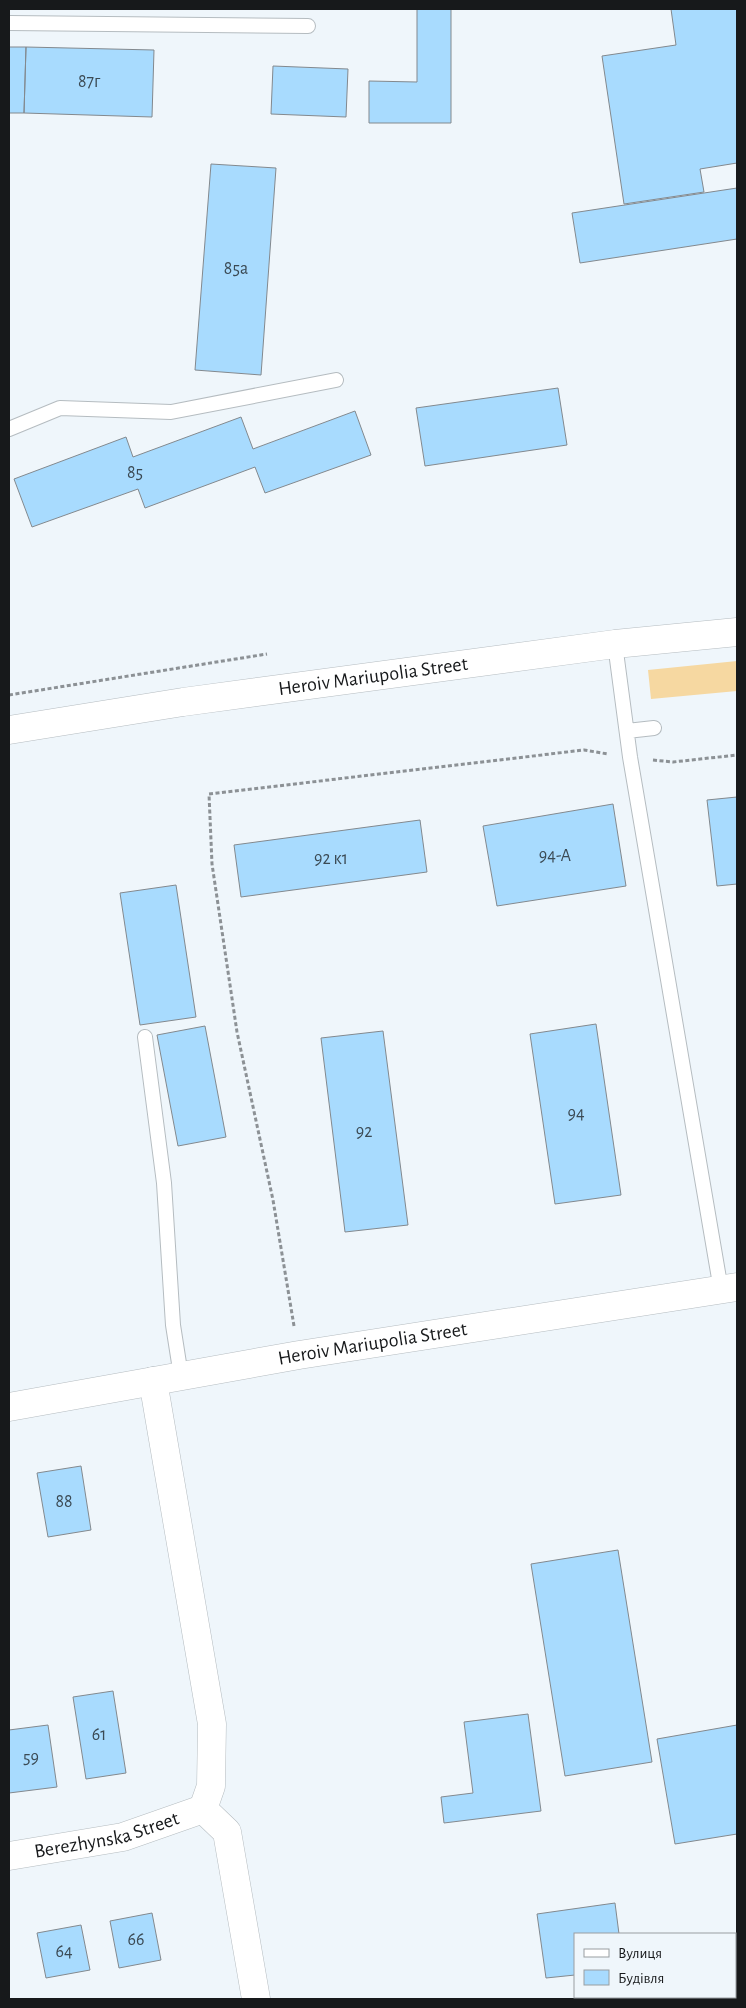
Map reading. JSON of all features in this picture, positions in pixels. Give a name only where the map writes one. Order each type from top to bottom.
[{"type":"street","name":"Heroiv Mariupolia Street","points":[[9,730],[183,702],[615,644],[737,632]]},
{"type":"street","name":"Heroiv Mariupolia Street","points":[[9,1406],[299,1355],[729,1288]]},
{"type":"street","points":[[153,1381],[212,1724],[211,1786],[203,1809],[227,1832],[256,1999]]},
{"type":"street","name":"Berezhynska Street","points":[[9,1856],[123,1837],[203,1809]]},
{"type":"lane","points":[[9,23],[308,26]]},
{"type":"lane","points":[[9,430],[60,408],[171,412],[336,380]]},
{"type":"lane","points":[[615,644],[630,757],[729,1288]]},
{"type":"lane","points":[[627,731],[654,728]]},
{"type":"lane","points":[[145,1037],[164,1183],[174,1325],[181,1376]]},
{"type":"path","points":[[9,695],[267,654]]},
{"type":"path","points":[[299,1355],[273,1200],[237,1032],[212,864],[209,794],[584,750],[673,762],[737,755]]},
{"type":"shaded area","points":[[737,661],[737,691],[651,699],[648,670]]},
{"type":"building","points":[[417,9],[451,9],[451,123],[369,123],[369,81],[417,82]]},
{"type":"building","points":[[671,9],[737,9],[737,163],[700,169],[704,192],[624,204],[602,56],[676,45]]},
{"type":"building","points":[[9,47],[26,47],[24,113],[9,113]]},
{"type":"building","points":[[26,47],[154,50],[152,117],[24,113]]},
{"type":"building","points":[[273,66],[348,69],[346,117],[271,114]]},
{"type":"building","points":[[211,164],[276,168],[261,375],[195,370]]},
{"type":"building","points":[[737,188],[737,239],[580,263],[572,213]]},
{"type":"building","points":[[558,388],[567,445],[425,466],[416,408]]},
{"type":"building","points":[[355,411],[371,455],[265,493],[255,467],[145,508],[138,489],[32,527],[14,479],[126,437],[133,457],[241,417],[253,449]]},
{"type":"building","points":[[737,797],[737,884],[717,886],[707,800]]},
{"type":"building","points":[[613,804],[626,886],[497,906],[483,826]]},
{"type":"building","points":[[420,820],[427,872],[241,897],[234,845]]},
{"type":"building","points":[[176,885],[196,1017],[140,1025],[120,893]]},
{"type":"building","points":[[596,1024],[621,1195],[555,1204],[530,1034]]},
{"type":"building","points":[[205,1026],[226,1137],[178,1146],[157,1035]]},
{"type":"building","points":[[383,1031],[408,1225],[345,1232],[321,1038]]},
{"type":"building","points":[[81,1466],[91,1530],[48,1537],[37,1473]]},
{"type":"building","points":[[618,1550],[652,1762],[565,1776],[531,1564]]},
{"type":"building","points":[[113,1691],[126,1773],[86,1779],[73,1697]]},
{"type":"building","points":[[528,1714],[541,1811],[444,1823],[441,1797],[473,1793],[464,1722]]},
{"type":"building","points":[[48,1725],[57,1787],[9,1793],[9,1730]]},
{"type":"building","points":[[737,1725],[737,1834],[675,1844],[657,1739]]},
{"type":"building","points":[[615,1903],[619,1933],[574,1933],[574,1975],[546,1978],[537,1914]]},
{"type":"building","points":[[152,1913],[161,1960],[119,1968],[110,1921]]},
{"type":"building","points":[[81,1925],[90,1970],[46,1978],[37,1933]]}]
